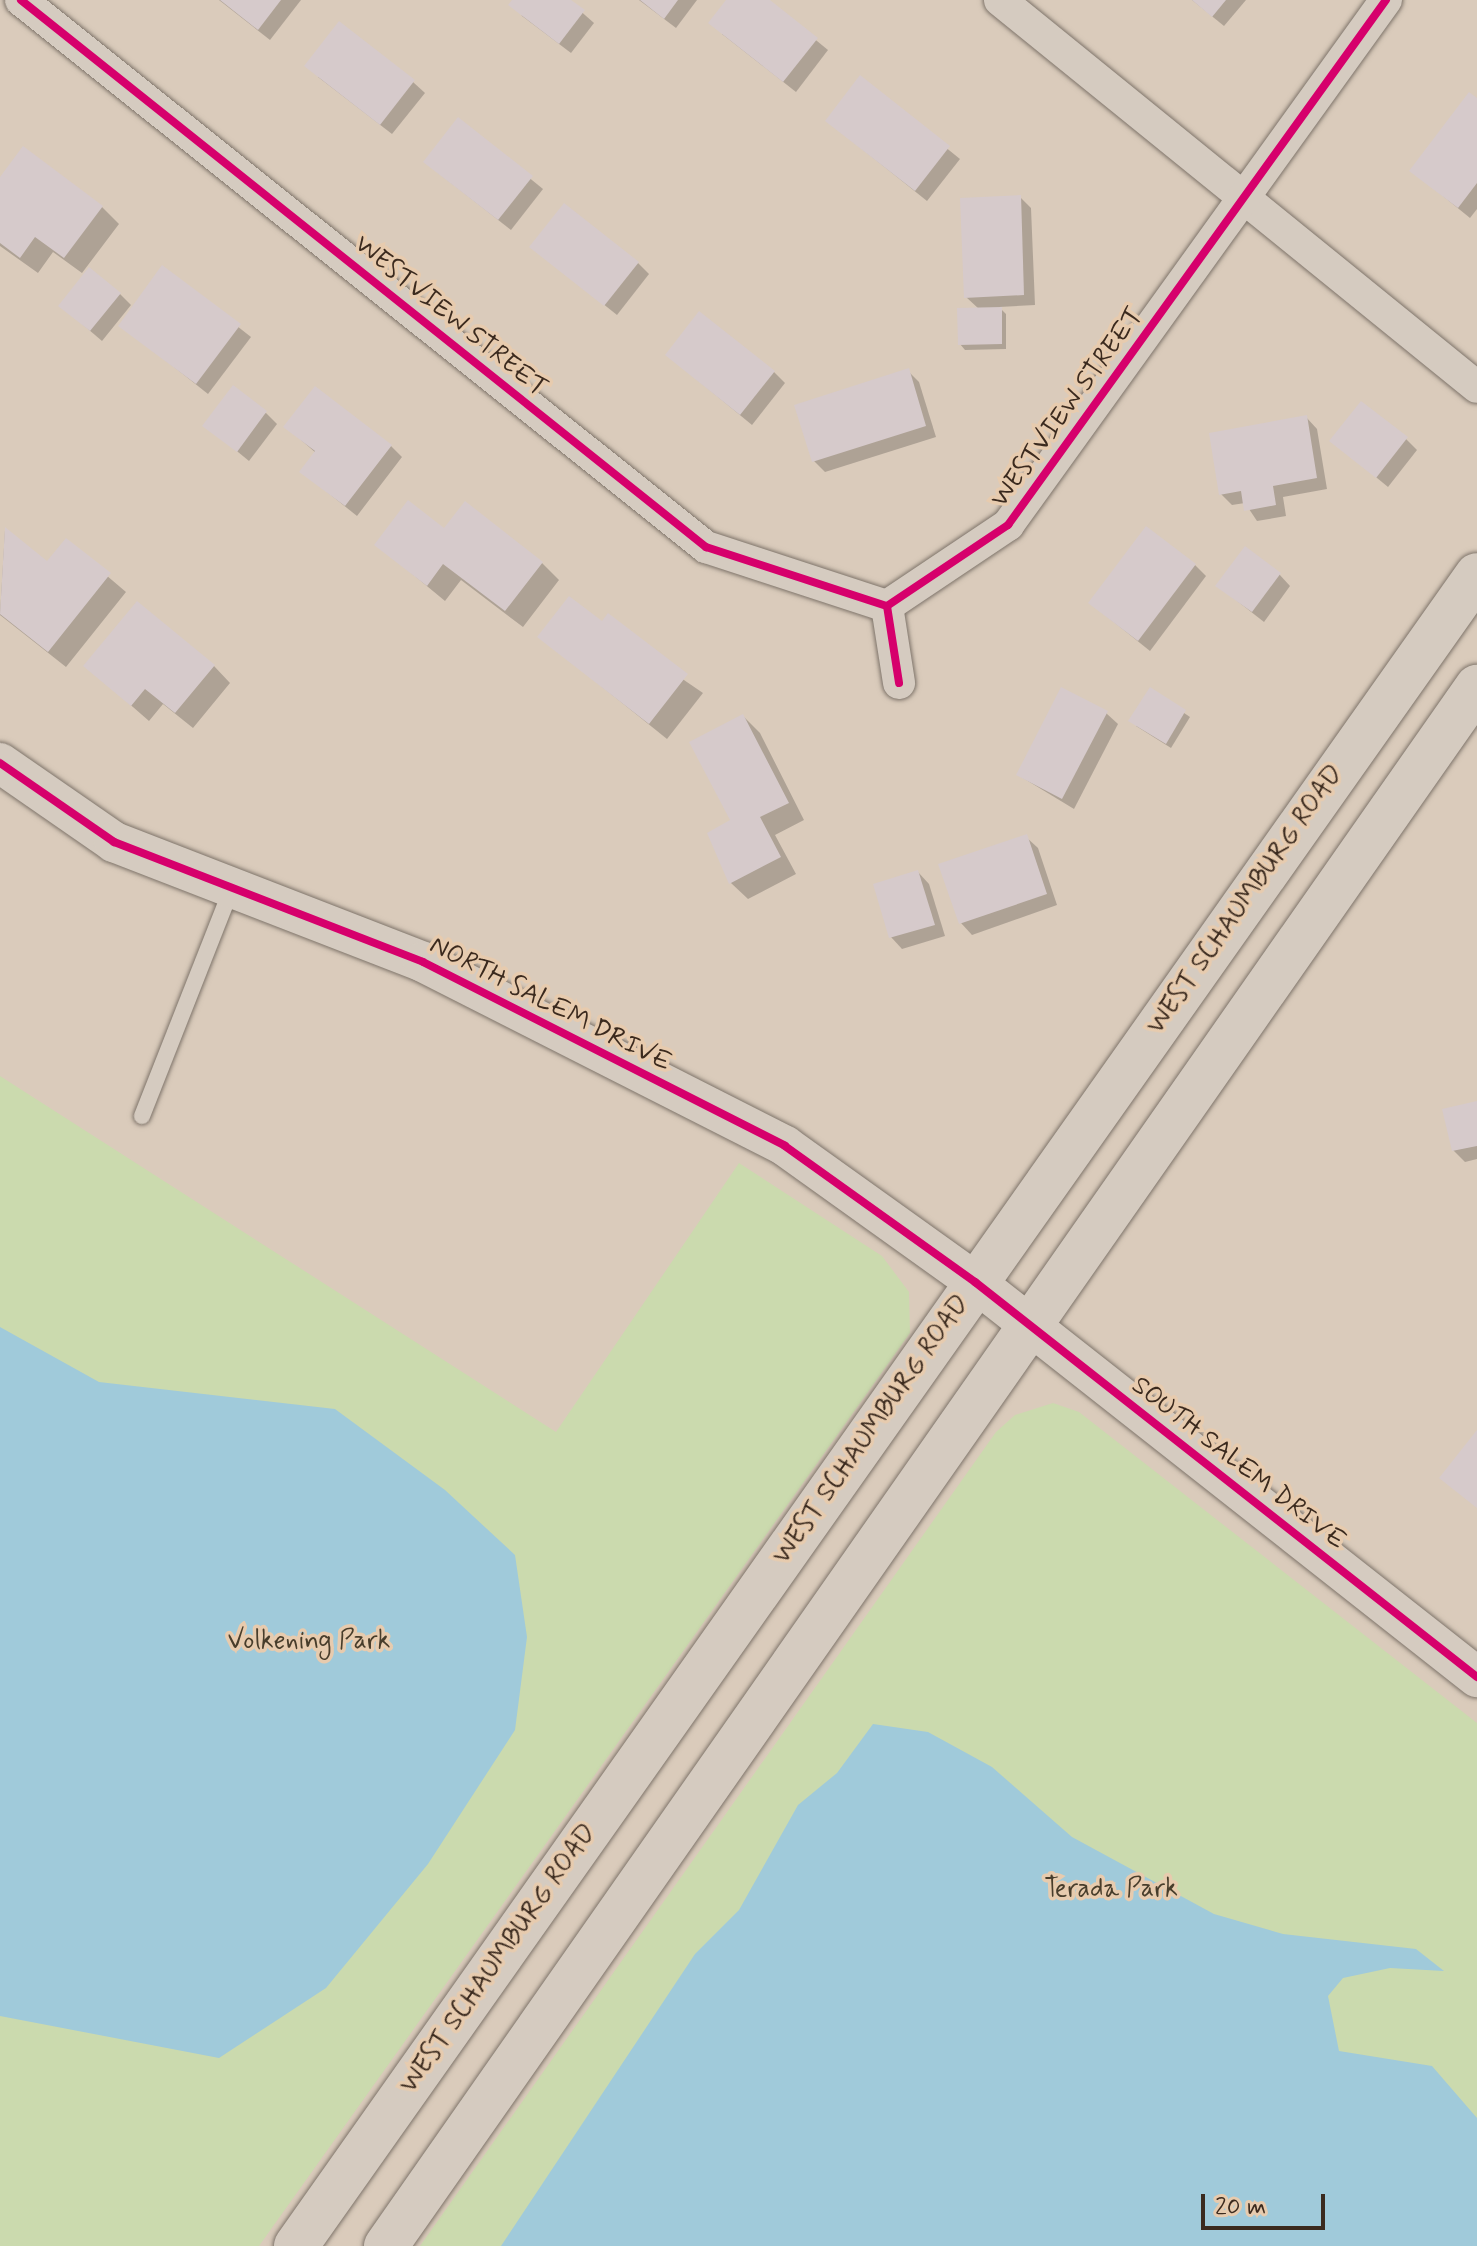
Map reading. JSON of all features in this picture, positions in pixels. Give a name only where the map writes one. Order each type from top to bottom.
[{"type":"main road","name":"WEST SCHAUMBURG ROAD","points":[[296,2246],[1477,575]]},
{"type":"main road","points":[[386,2246],[1031,1329],[1477,687]]},
{"type":"street","name":"WESTVIEW STREET","points":[[21,0],[706,547],[887,606],[1008,525],[1386,0]]},
{"type":"street","points":[[1000,0],[1247,197],[1477,387]]},
{"type":"street","points":[[887,606],[899,683]]},
{"type":"street","name":"NORTH SALEM DRIVE","points":[[0,763],[114,842],[423,962],[785,1146],[975,1282]]},
{"type":"street","name":"SOUTH SALEM DRIVE","points":[[975,1282],[1477,1677]]},
{"type":"lane","points":[[142,1116],[232,888]]},
{"type":"green space","name":"Volkening Park","points":[[0,1076],[556,1432],[739,1163],[882,1256],[909,1292],[910,1333],[259,2246],[0,2246]]},
{"type":"green space","name":"Terada Park","points":[[1053,1403],[1079,1412],[1477,1723],[1477,2246],[420,2246],[996,1432],[1015,1415]]},
{"type":"water","points":[[0,1327],[99,1382],[335,1409],[445,1490],[515,1555],[527,1637],[515,1730],[428,1864],[326,1988],[219,2058],[0,2016]]},
{"type":"water","points":[[873,1724],[928,1732],[992,1767],[1072,1837],[1214,1914],[1283,1934],[1416,1949],[1444,1971],[1390,1968],[1343,1978],[1328,1996],[1339,2051],[1432,2066],[1477,2118],[1477,2246],[501,2246],[695,1954],[739,1910],[798,1805],[837,1773]]},
{"type":"building","points":[[220,0],[281,0],[258,30]]},
{"type":"building","points":[[512,0],[571,0],[585,10],[559,44],[508,5]]},
{"type":"building","points":[[640,0],[678,0],[664,19]]},
{"type":"building","points":[[726,0],[770,0],[818,38],[783,82],[708,23]]},
{"type":"building","points":[[1192,0],[1226,0],[1212,17]]},
{"type":"building","points":[[339,21],[415,80],[380,125],[304,66]]},
{"type":"building","points":[[860,75],[950,146],[915,191],[825,121]]},
{"type":"building","points":[[1469,92],[1477,98],[1477,183],[1458,208],[1409,171]]},
{"type":"building","points":[[458,117],[533,176],[498,220],[423,162]]},
{"type":"building","points":[[23,146],[103,206],[64,258],[35,237],[20,258],[0,243],[0,177]]},
{"type":"building","points":[[1021,195],[1024,295],[964,298],[960,198]]},
{"type":"building","points":[[564,203],[639,262],[604,306],[529,247]]},
{"type":"building","points":[[162,265],[241,324],[196,384],[118,326]]},
{"type":"building","points":[[89,267],[121,293],[90,331],[58,306]]},
{"type":"building","points":[[1002,307],[1002,344],[958,345],[957,308]]},
{"type":"building","points":[[699,311],[775,371],[740,415],[665,355]]},
{"type":"building","points":[[909,368],[926,426],[812,462],[794,405]]},
{"type":"building","points":[[233,385],[267,411],[237,452],[202,426]]},
{"type":"building","points":[[315,386],[392,445],[345,506],[299,472],[315,451],[283,427]]},
{"type":"building","points":[[1361,401],[1408,437],[1376,478],[1329,441]]},
{"type":"building","points":[[1307,415],[1317,478],[1273,486],[1276,505],[1244,511],[1241,491],[1219,495],[1209,433]]},
{"type":"building","points":[[408,500],[444,528],[465,501],[543,562],[505,611],[443,564],[427,586],[374,545]]},
{"type":"building","points":[[1146,526],[1196,564],[1138,641],[1088,603]]},
{"type":"building","points":[[5,527],[47,561],[66,538],[111,573],[48,652],[0,614]]},
{"type":"building","points":[[1245,546],[1281,573],[1252,612],[1215,586]]},
{"type":"building","points":[[569,596],[602,621],[608,613],[688,674],[649,724],[537,637]]},
{"type":"building","points":[[137,601],[215,665],[175,713],[145,689],[131,706],[83,666]]},
{"type":"building","points":[[1061,687],[1108,711],[1062,799],[1016,775]]},
{"type":"building","points":[[1150,687],[1186,710],[1166,744],[1128,721]]},
{"type":"building","points":[[743,714],[789,803],[760,817],[781,857],[729,884],[707,833],[730,820],[689,742]]},
{"type":"building","points":[[1027,834],[1047,894],[959,924],[938,864]]},
{"type":"building","points":[[918,870],[935,925],[889,938],[873,884]]},
{"type":"building","points":[[1477,1101],[1477,1146],[1452,1151],[1442,1109]]},
{"type":"building","points":[[1477,1430],[1477,1508],[1439,1478]]},
{"type":"cycle path","points":[[21,0],[706,547],[887,606],[899,683]]},
{"type":"cycle path","points":[[887,606],[1008,525],[1386,0]]},
{"type":"cycle path","points":[[0,763],[114,842],[423,962],[785,1146],[975,1282],[1477,1677]]}]
